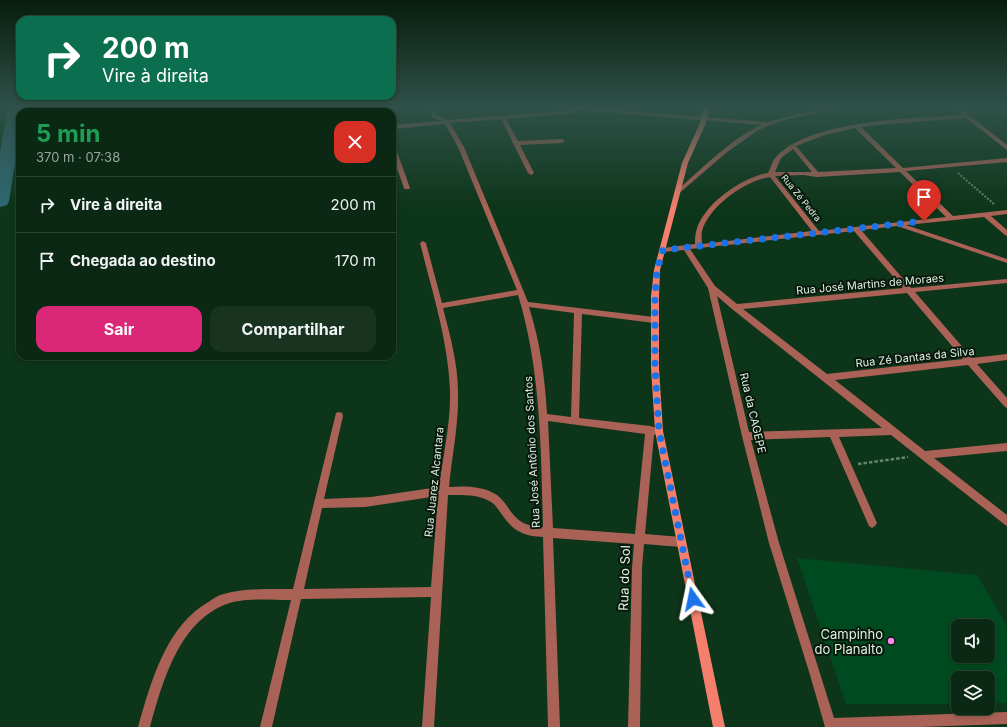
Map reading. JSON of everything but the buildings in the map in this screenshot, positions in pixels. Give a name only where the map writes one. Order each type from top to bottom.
[{"type":"street","name":"Rua José Antônio dos Santos","points":[[458,141],[521,292],[525,304],[538,368],[544,417],[554,727]]},
{"type":"street","points":[[531,173],[516,143],[562,141]]},
{"type":"street","points":[[694,141],[685,162],[657,270],[654,320],[654,431],[681,542],[719,727]]},
{"type":"street","points":[[677,193],[739,141]]},
{"type":"street","points":[[771,174],[773,163],[792,146],[804,141]]},
{"type":"street","points":[[872,141],[951,218]]},
{"type":"street","points":[[998,141],[1007,148]]},
{"type":"street","points":[[792,146],[817,175]]},
{"type":"street","points":[[396,157],[407,188]]},
{"type":"street","points":[[698,246],[700,230],[716,205],[743,184],[771,174],[817,175],[902,170],[1007,160]]},
{"type":"street","name":"Rua Zé Pedra","points":[[771,174],[817,233]]},
{"type":"street","points":[[663,250],[1005,212]]},
{"type":"street","points":[[985,214],[1007,234]]},
{"type":"street","points":[[897,224],[1007,261]]},
{"type":"street","points":[[856,229],[1007,404]]},
{"type":"street","name":"Rua Juarez Alcantara","points":[[423,243],[439,306],[453,376],[454,396],[454,416],[444,491],[428,727]]},
{"type":"street","points":[[685,247],[712,288],[1007,521]]},
{"type":"street","name":"Rua José Martins de Moraes","points":[[735,307],[1007,282]]},
{"type":"street","name":"Rua da CAGEPE","points":[[712,288],[746,436],[774,543],[816,675],[830,726]]},
{"type":"street","points":[[439,306],[521,292]]},
{"type":"street","points":[[525,304],[654,320]]},
{"type":"street","points":[[575,420],[578,311]]},
{"type":"street","name":"Rua Zé Dantas da Silva","points":[[825,378],[1007,357]]},
{"type":"street","points":[[266,727],[320,503],[339,416]]},
{"type":"street","points":[[544,417],[654,431]]},
{"type":"street","name":"Rua do Sol","points":[[634,727],[637,568],[654,431]]},
{"type":"street","points":[[746,436],[892,431]]},
{"type":"street","points":[[833,434],[872,523]]},
{"type":"street","points":[[925,456],[1007,447]]},
{"type":"street","points":[[320,503],[372,502],[444,491],[475,492],[489,496],[499,503],[508,517],[520,528],[529,531],[548,531],[681,542]]},
{"type":"street","points":[[144,727],[156,686],[171,651],[183,631],[209,606],[231,596],[437,592]]},
{"type":"street","points":[[830,726],[958,723],[1007,718]]},
{"type":"path","points":[[949,165],[1005,212]]},
{"type":"path","points":[[847,465],[925,456]]},
{"type":"green space","name":"Campinho do Planalto","points":[[797,558],[977,575],[1007,626],[1007,703],[995,703],[995,671],[951,671],[951,704],[846,704]]},
{"type":"waterway","points":[[0,201],[10,141]]},
{"type":"place","name":"Campinho do Planalto","points":[[891,641]]},
{"type":"route","points":[[693,599],[659,431],[654,320],[657,270],[663,250],[924,221]]}]
